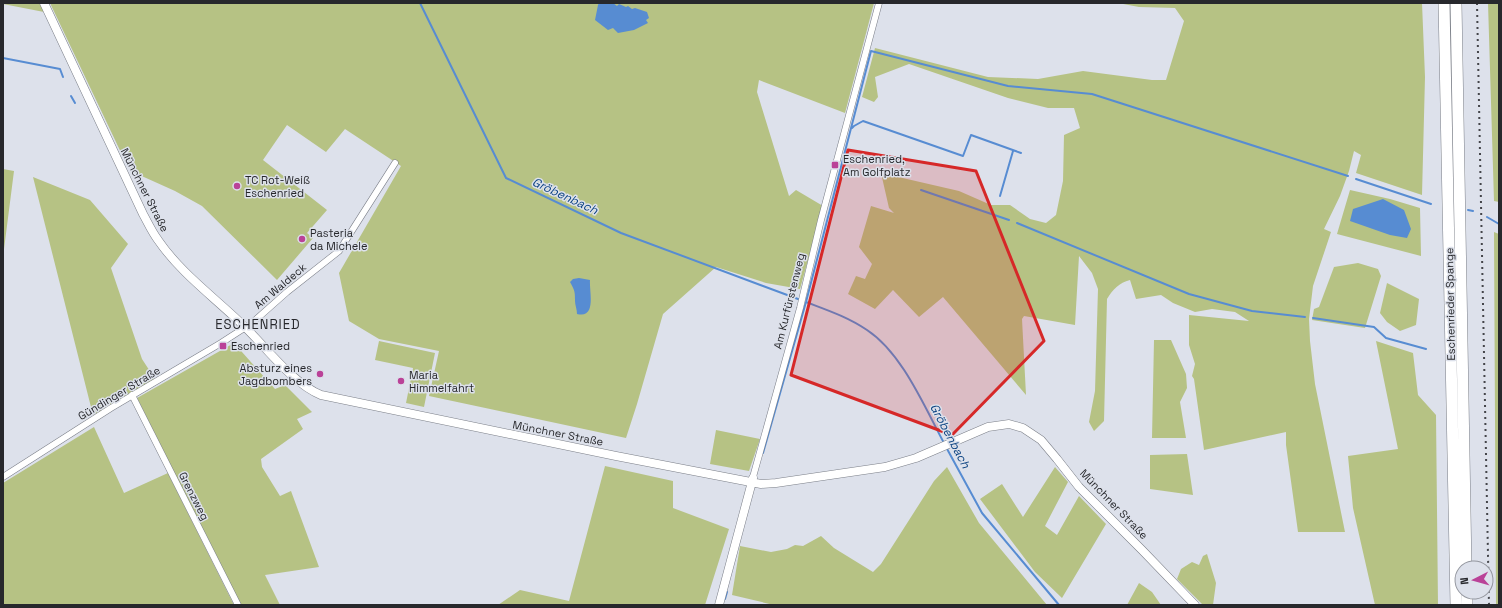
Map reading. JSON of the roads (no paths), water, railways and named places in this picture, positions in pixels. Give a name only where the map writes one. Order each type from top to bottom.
[{"type":"highway","name":"Eschenrieder Spange","points":[[1444,3],[1456,605]]},
{"type":"highway","name":"Eschenrieder Spange","points":[[1456,3],[1466,560]]},
{"type":"street","name":"Münchner Straße","points":[[44,3],[143,214],[158,241],[179,266],[197,284],[245,327],[294,376],[312,391],[321,395],[752,480],[776,483],[885,467],[916,458],[942,448],[988,427],[998,424],[1009,424],[1023,428],[1041,440],[1079,487],[1137,544],[1195,605]]},
{"type":"street","name":"Am Kurfürstenweg","points":[[719,605],[800,308],[821,220],[879,3]]},
{"type":"street","name":"Am Waldeck","points":[[245,327],[339,251],[395,164]]},
{"type":"street","name":"Gündinger Straße","points":[[3,477],[132,395],[245,327]]},
{"type":"street","name":"Grenzweg","points":[[132,395],[238,605]]},
{"type":"water","points":[[599,3],[613,3],[617,6],[619,4],[626,7],[628,6],[632,9],[635,8],[647,12],[649,18],[646,20],[648,23],[634,30],[618,33],[613,28],[608,30],[595,20]]},
{"type":"water","points":[[1383,199],[1404,210],[1411,229],[1407,238],[1390,235],[1350,221],[1353,209]]},
{"type":"water","points":[[579,278],[590,280],[590,308],[583,314],[577,314],[574,292],[570,282],[573,279]]},
{"type":"waterway","name":"Gröbenbach","points":[[420,3],[506,178],[621,233],[798,299]]},
{"type":"waterway","points":[[763,453],[806,302],[871,51],[1008,86],[1092,94],[1348,176]]},
{"type":"waterway","points":[[3,58],[60,69],[63,77]]},
{"type":"waterway","points":[[71,96],[75,103]]},
{"type":"waterway","points":[[852,128],[863,121],[963,156],[971,135],[1021,153]]},
{"type":"waterway","points":[[1000,196],[1013,151]]},
{"type":"waterway","points":[[1356,179],[1431,204]]},
{"type":"waterway","points":[[921,190],[1009,220]]},
{"type":"waterway","points":[[1468,210],[1473,211]]},
{"type":"waterway","points":[[1487,217],[1499,224]]},
{"type":"waterway","points":[[1017,223],[1189,294],[1252,311],[1305,317]]},
{"type":"waterway","name":"Gröbenbach","points":[[806,302],[852,321],[880,340],[891,352],[911,381],[944,443]]},
{"type":"waterway","points":[[1313,318],[1374,327],[1386,338],[1426,349]]},
{"type":"waterway","name":"Gröbenbach","points":[[946,447],[982,513],[1059,605]]},
{"type":"waterway","points":[[725,599],[727,592]]},
{"type":"railway","points":[[1477,3],[1489,605]]},
{"type":"place","name":"Eschenried, Am Golfplatz","points":[[835,165]]},
{"type":"place","name":"TC Rot-Weiß Eschenried","points":[[237,186]]},
{"type":"place","name":"Pasteria da Michele","points":[[302,239]]},
{"type":"place","name":"Eschenried","points":[[223,346]]},
{"type":"place","name":"Absturz eines Jagdbombers","points":[[320,374]]},
{"type":"place","name":"Maria Himmelfahrt","points":[[401,381]]},
{"type":"district","name":"ESCHENRIED","points":[[258,324]]}]
